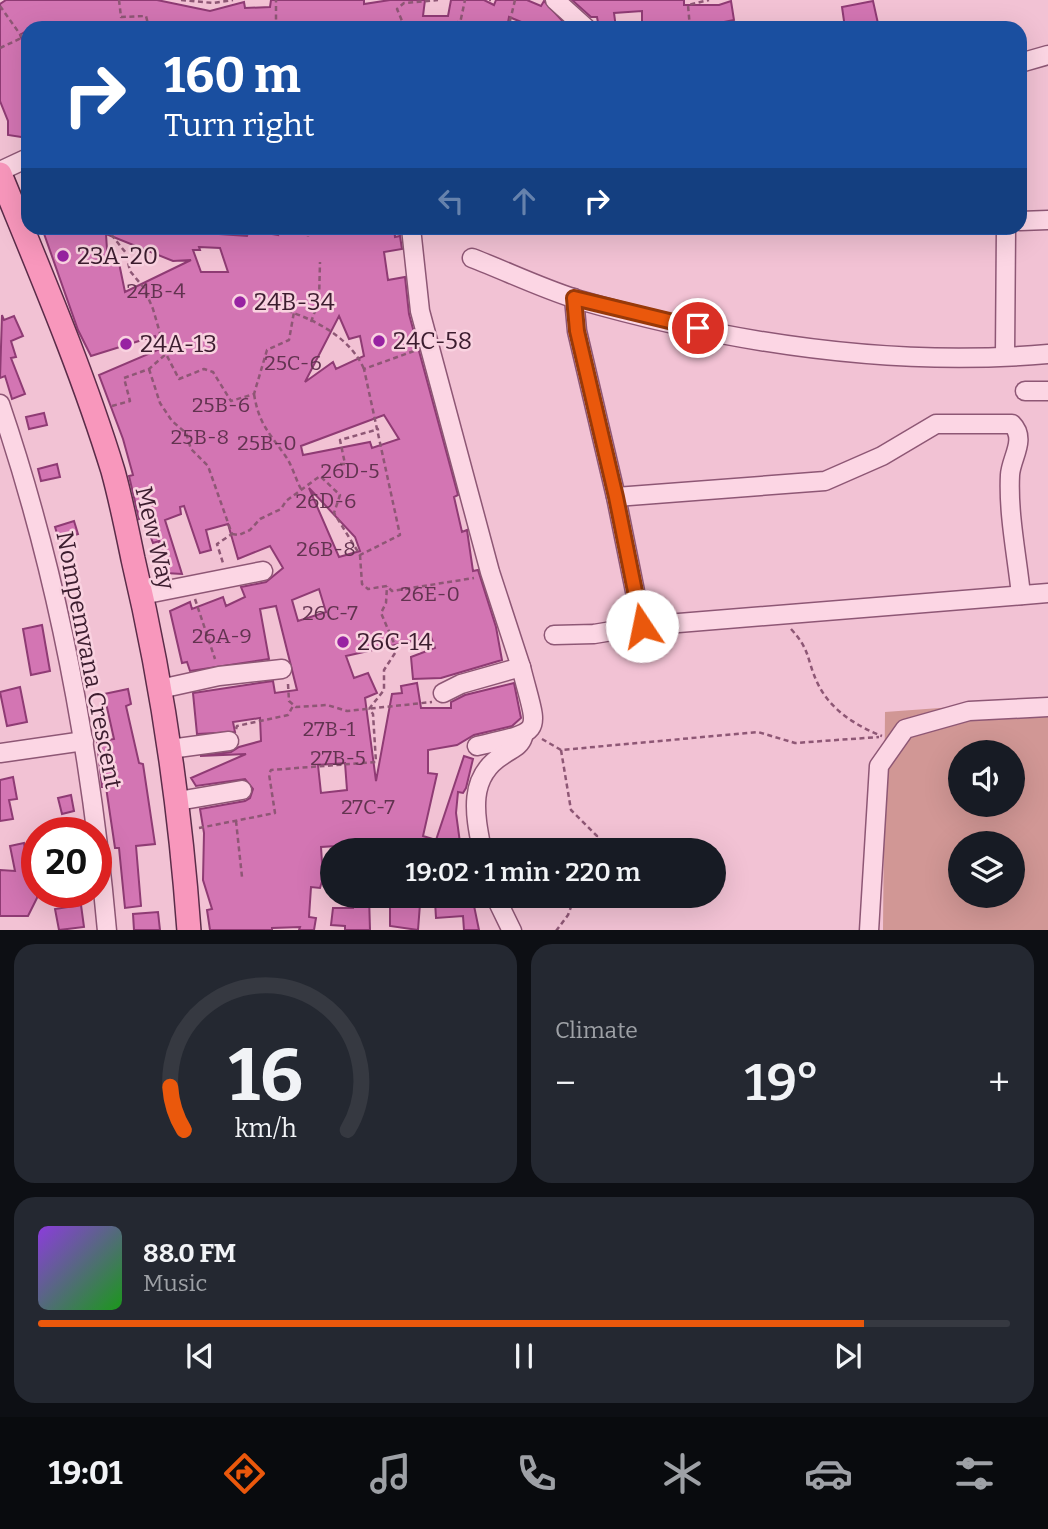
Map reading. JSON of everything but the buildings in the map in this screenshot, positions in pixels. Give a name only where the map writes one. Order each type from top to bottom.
[{"type":"main road","name":"Mew Way","points":[[0,172],[21,223]]},
{"type":"main road","name":"Mew Way","points":[[26,235],[49,292],[113,473],[142,595],[178,801],[189,930]]},
{"type":"street","points":[[555,0],[578,21]]},
{"type":"street","points":[[1027,61],[1048,55]]},
{"type":"street","points":[[0,172],[21,162]]},
{"type":"street","points":[[1027,221],[1048,220]]},
{"type":"street","points":[[412,235],[420,311],[432,345],[490,572],[534,716],[519,745],[490,763],[477,784],[476,811],[480,838]]},
{"type":"street","points":[[1005,355],[1006,235]]},
{"type":"street","points":[[472,258],[574,298],[755,341],[923,358],[1048,354]]},
{"type":"street","points":[[574,298],[577,331],[616,497],[642,626]]},
{"type":"street","points":[[1026,391],[1048,391]]},
{"type":"street","name":"Nompemvana Crescent","points":[[0,404],[36,522],[62,627],[84,741],[107,930]]},
{"type":"street","points":[[616,497],[825,481],[881,456],[936,424],[1012,424],[1019,441],[1010,477],[1021,595]]},
{"type":"street","points":[[142,595],[263,571]]},
{"type":"street","points":[[554,635],[594,634],[642,626],[1048,593]]},
{"type":"street","points":[[443,693],[461,684],[521,667]]},
{"type":"street","points":[[160,689],[219,676],[282,669]]},
{"type":"street","points":[[869,930],[879,766],[905,729],[969,711],[1048,707]]},
{"type":"street","points":[[477,746],[526,734]]},
{"type":"street","points":[[0,753],[84,741]]},
{"type":"street","points":[[170,749],[229,741]]},
{"type":"street","points":[[178,801],[242,790]]},
{"type":"street","points":[[501,908],[512,930]]},
{"type":"path","points":[[119,0],[121,17],[146,16],[147,21]]},
{"type":"path","points":[[181,0],[213,4],[233,0]]},
{"type":"path","points":[[276,0],[276,21]]},
{"type":"path","points":[[402,21],[397,9],[404,3],[439,0]]},
{"type":"path","points":[[460,21],[465,0]]},
{"type":"path","points":[[510,21],[515,0]]},
{"type":"path","points":[[689,21],[688,5],[709,0]]},
{"type":"path","points":[[0,6],[21,36]]},
{"type":"path","points":[[0,48],[21,38]]},
{"type":"path","points":[[112,235],[126,253],[130,271],[144,288],[166,354],[179,379],[204,369],[213,372],[231,401],[254,394]]},
{"type":"path","points":[[311,322],[319,300],[320,262]]},
{"type":"path","points":[[271,306],[294,312],[349,345],[357,353],[364,369],[400,535],[360,555]]},
{"type":"path","points":[[294,312],[289,340],[267,350],[254,394],[257,414],[267,434],[286,455],[302,489]]},
{"type":"path","points":[[364,369],[432,345]]},
{"type":"path","points":[[104,408],[130,401],[124,378],[149,369],[166,354]]},
{"type":"path","points":[[149,369],[160,403],[172,421],[186,433],[191,449],[208,466],[232,534]]},
{"type":"path","points":[[340,464],[345,464],[340,440],[379,429]]},
{"type":"path","points":[[319,471],[320,477],[340,495],[334,513],[360,555],[362,584],[368,589],[387,586]]},
{"type":"path","points":[[228,579],[217,544],[232,534],[239,535],[250,530],[260,519],[281,509],[286,501],[320,477]]},
{"type":"path","points":[[387,586],[392,591],[437,581],[463,582],[490,572]]},
{"type":"path","points":[[189,586],[219,676]]},
{"type":"path","points":[[369,709],[384,690],[384,670],[397,650],[382,613],[387,603],[387,586]]},
{"type":"path","points":[[526,734],[561,750],[758,732],[795,743],[883,736],[856,725],[839,711],[817,683],[806,646],[786,625]]},
{"type":"path","points":[[282,669],[287,675],[289,701],[293,706]]},
{"type":"path","points":[[293,706],[327,705],[344,711],[369,709],[403,703],[430,703],[443,693]]},
{"type":"path","points":[[229,741],[237,726],[288,715],[293,706]]},
{"type":"path","points":[[191,828],[275,813],[269,776],[271,770],[376,762],[373,714],[369,709]]},
{"type":"path","points":[[561,750],[571,810],[596,838]]},
{"type":"path","points":[[236,820],[243,877]]},
{"type":"path","points":[[556,930],[571,908]]},
{"type":"shaded area","points":[[1048,700],[1048,930],[883,930],[885,712]]},
{"type":"place","name":"23A-20","points":[[63,256]]},
{"type":"place","name":"24B-34","points":[[240,302]]},
{"type":"place","name":"24C-58","points":[[379,341]]},
{"type":"place","name":"24A-13","points":[[126,344]]},
{"type":"place","name":"26C-14","points":[[343,642]]},
{"type":"route","points":[[642,626],[616,497],[577,331],[574,298],[698,328]]}]
